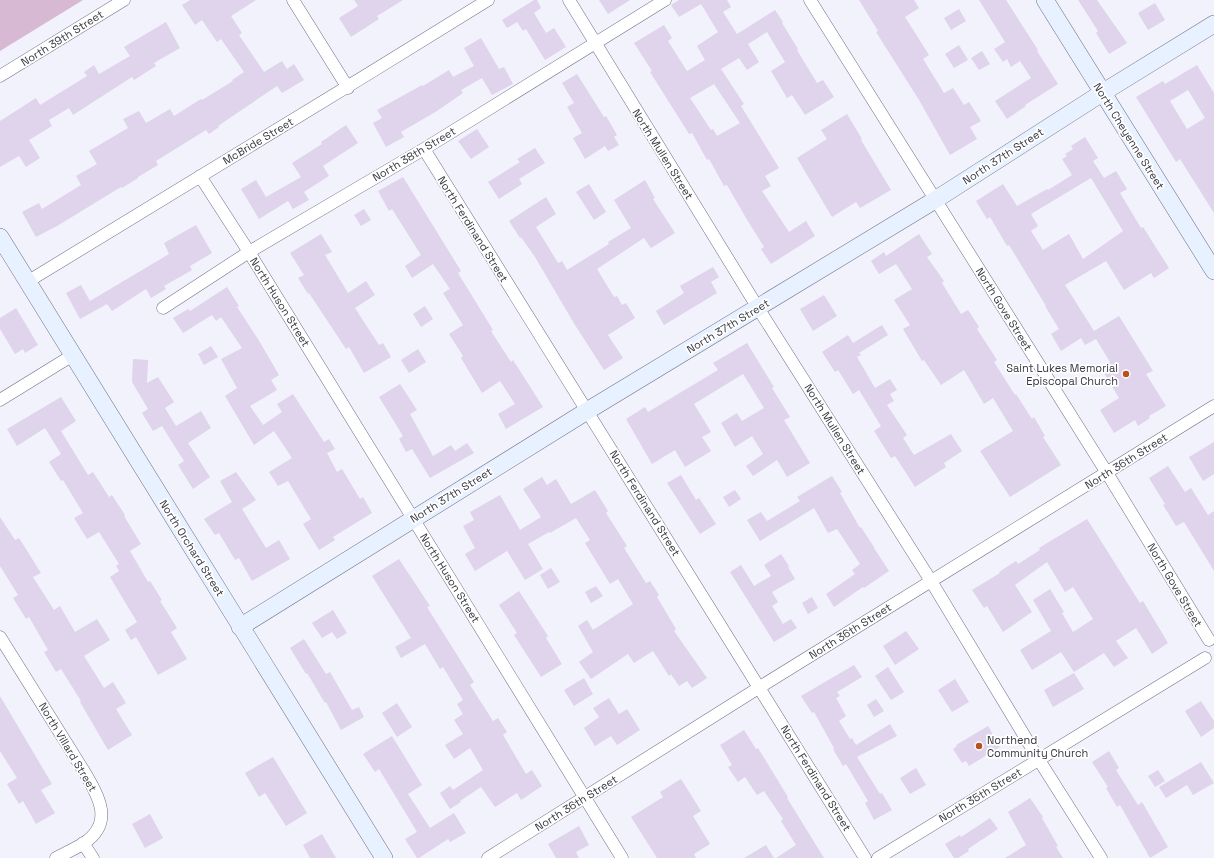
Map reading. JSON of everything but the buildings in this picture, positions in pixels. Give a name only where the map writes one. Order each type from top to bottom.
[{"type":"street","name":"North 39th Street","points":[[0,76],[124,0]]},
{"type":"street","points":[[293,0],[348,88]]},
{"type":"street","name":"McBride Street","points":[[27,282],[200,176],[348,88],[488,0]]},
{"type":"street","name":"North Mullen Street","points":[[569,0],[758,308],[931,581],[1039,760],[1101,858]]},
{"type":"street","name":"North 38th Street","points":[[163,308],[249,252],[424,149],[665,0]]},
{"type":"street","name":"North Gove Street","points":[[810,0],[1211,639]]},
{"type":"street","name":"North Cheyenne Street","points":[[1045,0],[1214,271]]},
{"type":"street","name":"North 37th Street","points":[[240,627],[587,411],[935,200],[1102,93],[1214,24]]},
{"type":"street","name":"North Ferdinand Street","points":[[424,149],[865,858]]},
{"type":"street","name":"North Huson Street","points":[[200,176],[249,252],[622,858]]},
{"type":"street","name":"North Orchard Street","points":[[0,237],[384,858]]},
{"type":"street","points":[[0,400],[73,355]]},
{"type":"street","name":"North 36th Street","points":[[488,858],[760,687],[1214,406]]},
{"type":"street","name":"North Villard Street","points":[[0,637],[82,768],[98,799],[101,810],[100,825],[95,833],[83,844]]},
{"type":"street","points":[[1210,660],[1203,647],[1211,639]]},
{"type":"street","name":"North 35th Street","points":[[878,858],[1039,760],[1210,660]]},
{"type":"street","points":[[56,858],[83,844],[93,858]]},
{"type":"shaded area","points":[[0,0],[83,0],[0,51]]},
{"type":"place","name":"Saint Lukes Memorial Episcopal Church","points":[[1126,374]]},
{"type":"place","name":"Northend Community Church","points":[[979,746]]}]
